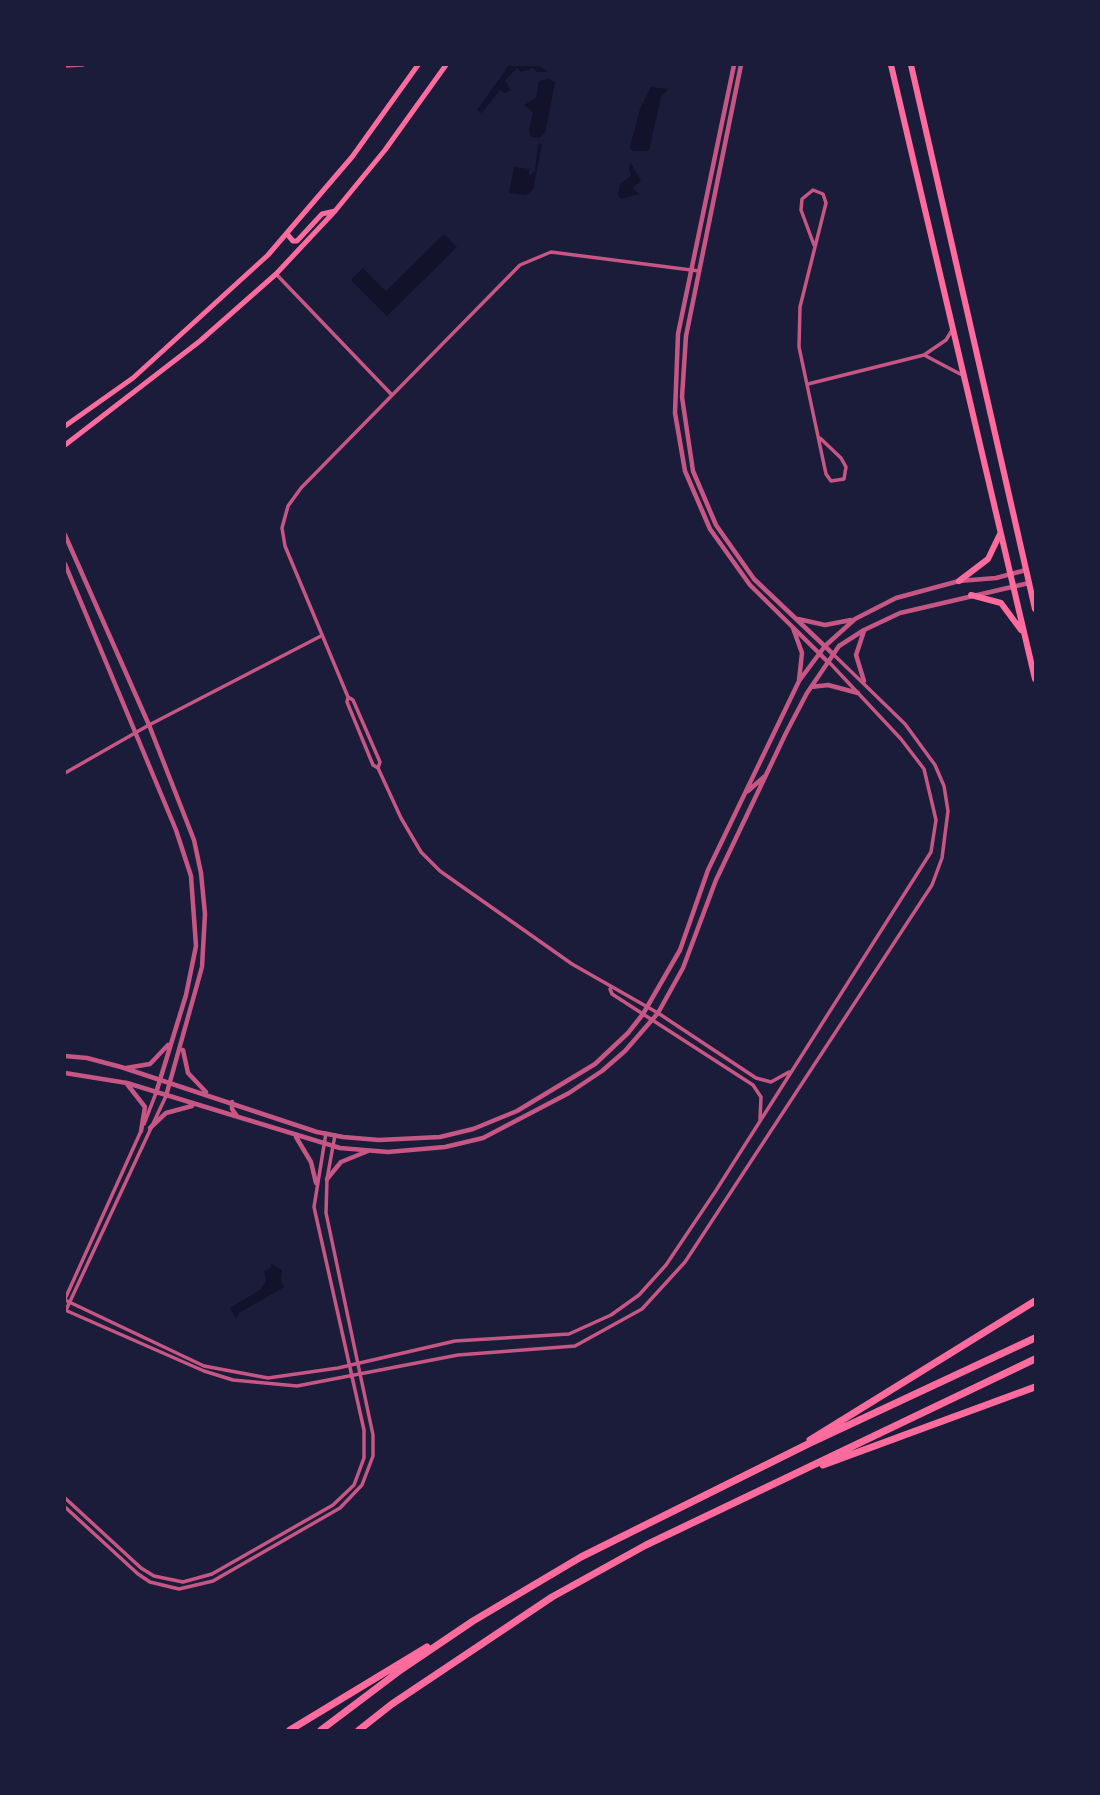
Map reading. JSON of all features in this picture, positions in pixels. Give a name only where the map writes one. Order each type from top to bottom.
[{"type":"highway","points":[[808,1444],[814,1436],[971,1343],[1035,1301]]},
{"type":"highway","points":[[290,1730],[581,1557],[808,1444],[1035,1338]]},
{"type":"highway","points":[[359,1730],[392,1704],[552,1597],[646,1545],[1035,1359]]},
{"type":"highway","points":[[771,1486],[958,1413],[1035,1387]]},
{"type":"highway","points":[[321,1730],[402,1669],[473,1621]]},
{"type":"main road","points":[[65,426],[133,378],[205,314],[287,234],[352,157],[418,65]]},
{"type":"main road","points":[[65,446],[200,341],[276,274],[335,211],[385,150],[446,65]]},
{"type":"main road","points":[[891,65],[1035,679]]},
{"type":"main road","points":[[911,65],[1035,609]]},
{"type":"main road","points":[[287,234],[293,241],[297,241],[322,214],[335,211]]},
{"type":"main road","points":[[959,581],[988,559],[1000,531]]},
{"type":"main road","points":[[971,595],[1001,603],[1010,611],[1025,638]]},
{"type":"street","points":[[65,66],[83,65]]},
{"type":"street","points":[[411,65],[412,74]]},
{"type":"street","points":[[66,1301],[204,1366],[268,1378],[348,1366],[455,1341],[569,1334],[611,1315],[639,1295],[666,1265],[931,852],[936,820],[924,769],[901,738],[828,661],[750,585],[715,536],[685,471],[673,396],[678,334],[734,65]]},
{"type":"street","points":[[65,564],[176,830],[191,876],[195,946],[156,1093],[66,1301],[65,1311],[183,1362],[233,1380],[298,1386],[458,1355],[575,1346],[642,1309],[685,1262],[932,885],[942,858],[948,811],[941,776],[922,743],[864,681],[754,579],[716,525],[693,471],[682,397],[686,337],[741,65]]},
{"type":"street","points":[[814,245],[801,210],[802,199],[813,190],[823,194],[826,203],[814,245],[798,327],[799,347],[826,474],[831,481],[844,479],[846,467],[841,458],[820,439]]},
{"type":"street","points":[[699,271],[567,253],[551,252],[534,258],[507,277],[301,488],[284,517],[285,546],[348,697],[352,715],[373,765],[378,768],[401,818],[421,852],[440,872],[610,989],[611,994],[753,1085],[761,1097],[759,1123]]},
{"type":"street","points":[[276,274],[392,395]]},
{"type":"street","points":[[807,384],[924,355],[946,340],[954,328]]},
{"type":"street","points":[[924,355],[955,368],[965,377]]},
{"type":"street","points":[[65,535],[149,725],[194,840],[204,896],[202,967],[183,1043],[166,1096],[66,1301]]},
{"type":"street","points":[[797,619],[833,625],[855,619],[914,592],[959,581],[1011,575],[1027,570]]},
{"type":"street","points":[[65,1073],[127,1083],[332,1147],[369,1151],[445,1147],[483,1138],[569,1093],[602,1071],[653,1020],[683,968],[716,880],[766,776],[811,687],[833,654],[864,630],[900,613],[1029,583]]},
{"type":"street","points":[[65,1056],[87,1058],[160,1079],[326,1133],[379,1140],[415,1139],[473,1129],[517,1111],[563,1086],[610,1050],[643,1014],[680,950],[708,870],[799,681],[825,646],[855,619]]},
{"type":"street","points":[[791,624],[800,642],[799,681]]},
{"type":"street","points":[[864,630],[856,655],[864,681]]},
{"type":"street","points":[[65,773],[149,725],[321,636]]},
{"type":"street","points":[[811,687],[828,685],[858,693]]},
{"type":"street","points":[[743,797],[758,780],[766,776]]},
{"type":"street","points":[[610,989],[615,988],[658,1013],[762,1082],[782,1079],[795,1066]]},
{"type":"street","points":[[121,1068],[149,1064],[159,1058],[174,1031]]},
{"type":"street","points":[[183,1043],[183,1064],[209,1095]]},
{"type":"street","points":[[127,1083],[145,1107],[141,1131]]},
{"type":"street","points":[[232,1102],[232,1109],[238,1117]]},
{"type":"street","points":[[150,1128],[159,1117],[177,1107],[196,1105]]},
{"type":"street","points":[[65,1498],[154,1576],[183,1582],[212,1574],[332,1505],[354,1485],[365,1458],[364,1443],[335,1289],[314,1207],[322,1144],[326,1133]]},
{"type":"street","points":[[65,1507],[150,1582],[179,1589],[214,1581],[340,1508],[362,1485],[372,1462],[374,1444],[326,1213],[327,1180],[335,1135]]},
{"type":"street","points":[[296,1137],[310,1162],[316,1183]]},
{"type":"street","points":[[327,1180],[341,1162],[369,1151]]},
{"type":"shaded area","points":[[509,65],[539,65],[548,72],[537,72],[533,68],[521,72],[517,68],[505,80],[511,90],[505,93],[500,90],[482,113],[477,110]]},
{"type":"shaded area","points":[[549,79],[555,82],[545,133],[539,138],[531,137],[529,130],[533,112],[524,105],[536,98],[539,81]]},
{"type":"shaded area","points":[[651,87],[668,89],[661,97],[649,151],[632,151],[630,147],[640,109]]},
{"type":"shaded area","points":[[538,143],[542,145],[533,190],[526,195],[509,193],[514,167],[529,169],[529,176],[535,171]]},
{"type":"shaded area","points":[[631,163],[641,181],[632,188],[640,194],[621,199],[618,196],[620,184],[631,176]]},
{"type":"shaded area","points":[[444,234],[457,247],[387,316],[351,280],[363,268],[386,291]]},
{"type":"shaded area","points":[[271,1264],[282,1270],[281,1280],[284,1287],[239,1313],[236,1319],[230,1308],[260,1290],[266,1281],[264,1271],[271,1268]]}]
